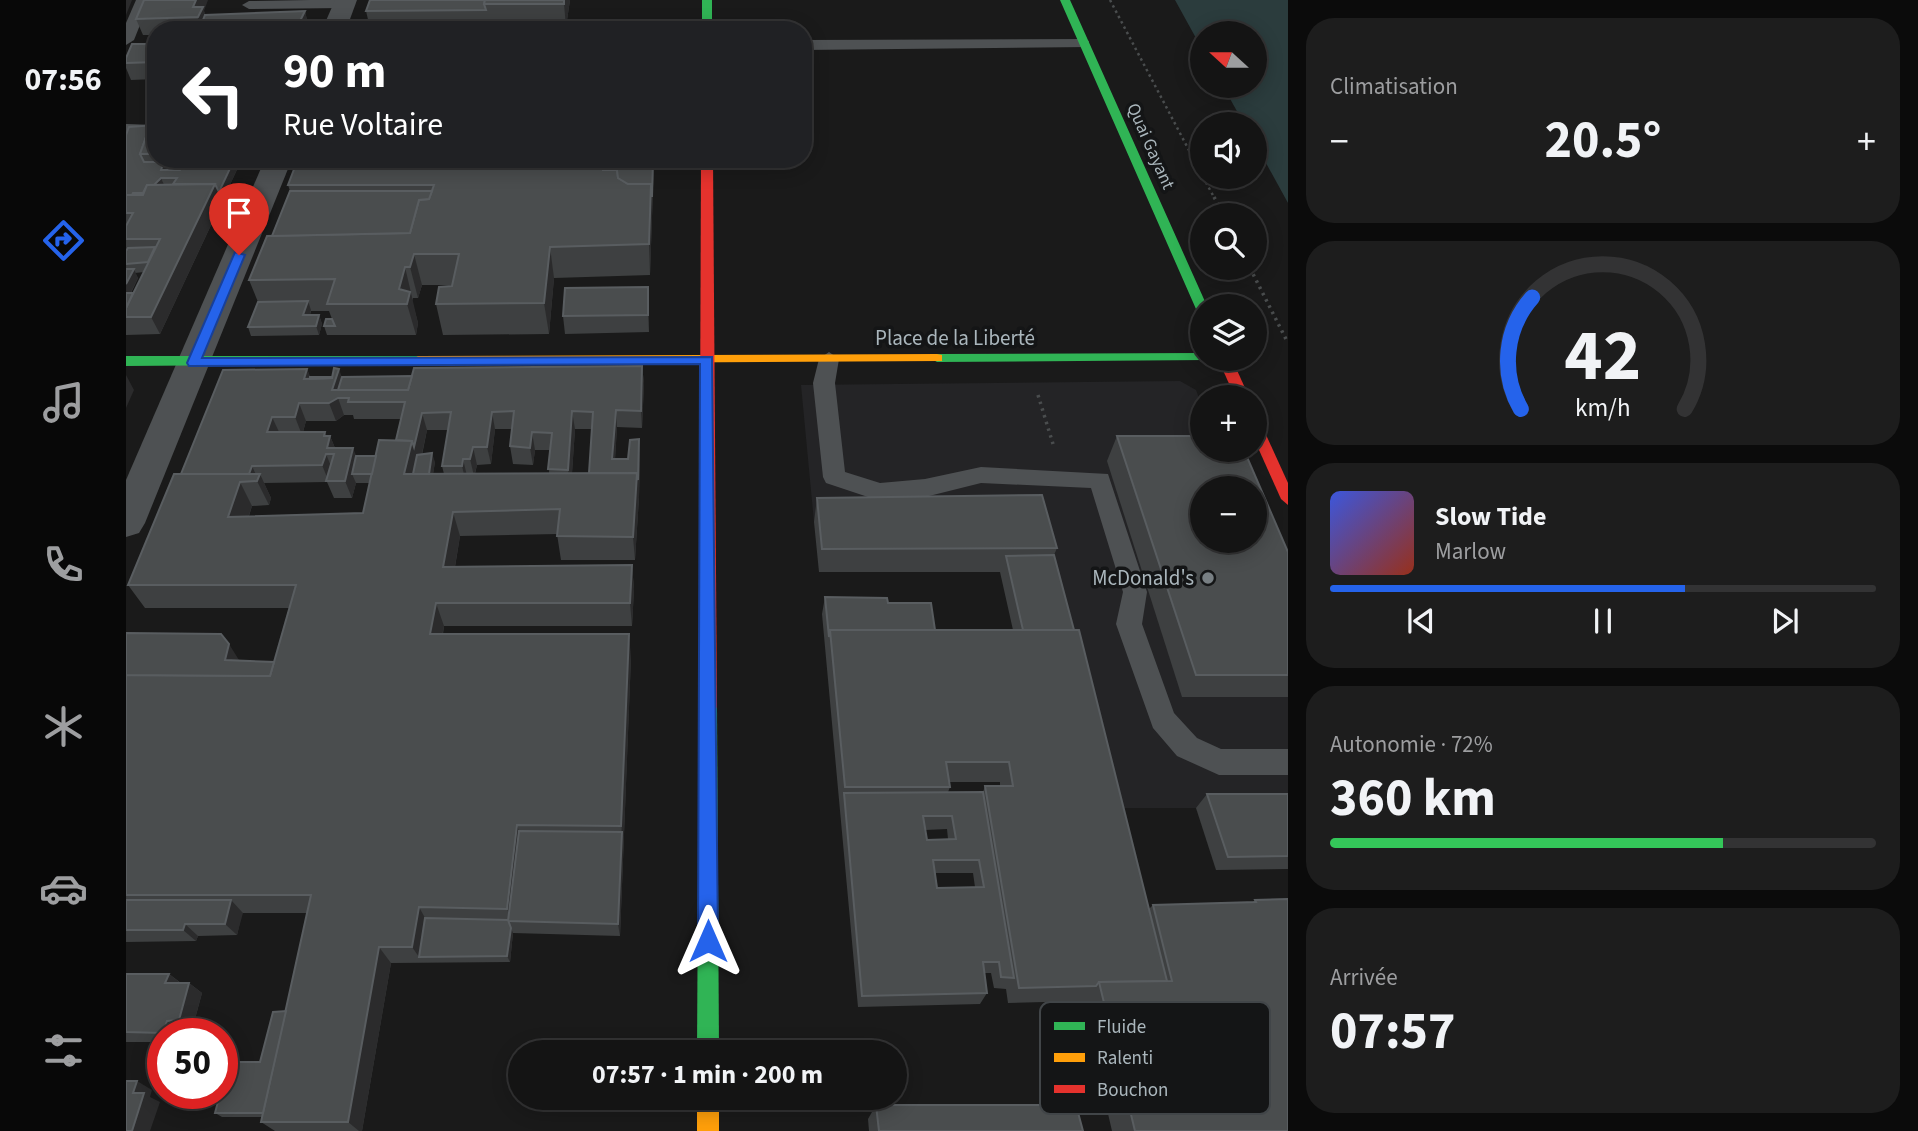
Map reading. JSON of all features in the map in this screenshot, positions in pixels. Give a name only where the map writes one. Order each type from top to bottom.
[{"type":"street","points":[[707,0],[707,21]]},
{"type":"street","name":"Quai Gayant","points":[[1065,0],[1195,294]]},
{"type":"street","points":[[338,21],[345,2]]},
{"type":"street","points":[[126,523],[275,168]]},
{"type":"street","points":[[707,168],[708,1040]]},
{"type":"street","name":"Place de la Liberté","points":[[126,361],[194,363],[1190,357]]},
{"type":"street","points":[[1267,453],[1288,499]]},
{"type":"street","points":[[708,1110],[708,1131]]},
{"type":"lane","points":[[133,48],[143,0]]},
{"type":"lane","points":[[248,5],[345,2]]},
{"type":"lane","points":[[812,45],[1084,44]]},
{"type":"lane","points":[[126,130],[147,130]]},
{"type":"lane","points":[[829,359],[824,383],[834,477],[880,492],[925,488],[981,475],[1100,480],[1135,592],[1129,624],[1163,720],[1187,747],[1219,762],[1288,762]]},
{"type":"path","points":[[1110,0],[1190,151]]},
{"type":"path","points":[[1256,280],[1288,343]]},
{"type":"shaded area","points":[[1175,0],[1288,0],[1288,203],[1267,165],[1267,112],[1237,112],[1230,98],[1267,98],[1267,21],[1190,21],[1190,27]]},
{"type":"shaded area","points":[[1180,381],[1190,387],[1190,462],[1202,462],[1202,476],[1190,476],[1190,553],[1260,553],[1288,615],[1288,808],[1105,808],[1048,572],[814,522],[801,385]]},
{"type":"building","points":[[144,0],[196,0],[193,7],[203,7],[198,17],[136,19]]},
{"type":"building","points":[[370,0],[485,0],[486,10],[366,11]]},
{"type":"building","points":[[485,0],[564,0],[564,4],[484,4]]},
{"type":"building","points":[[305,11],[300,21],[203,21],[205,15]]},
{"type":"building","points":[[132,44],[147,44],[147,62],[126,63]]},
{"type":"building","points":[[147,126],[147,137],[140,154],[144,162],[147,162],[147,168],[230,168],[219,192],[215,184],[173,184],[177,178],[161,178],[154,185],[147,185],[143,193],[126,195],[126,135],[129,127]]},
{"type":"building","points":[[146,137],[147,137],[147,154],[140,154]]},
{"type":"building","points":[[295,168],[617,170],[618,178],[628,184],[651,184],[649,244],[550,247],[544,303],[436,304],[439,287],[452,286],[459,254],[414,254],[410,267],[405,267],[399,289],[410,292],[407,304],[327,304],[335,279],[249,280],[267,236],[410,233],[419,200],[429,199],[434,185],[288,185]]},
{"type":"building","points":[[653,168],[652,197],[651,184],[628,184],[618,178],[617,170],[603,170]]},
{"type":"building","points":[[215,184],[151,317],[126,317],[126,308],[160,239],[126,239],[126,226],[133,213],[126,213],[126,195],[143,195],[147,185]]},
{"type":"building","points":[[290,191],[432,191],[429,199],[419,200],[410,233],[272,236]]},
{"type":"building","points":[[155,247],[148,262],[126,264],[128,248]]},
{"type":"building","points":[[126,269],[134,269],[126,284]]},
{"type":"building","points":[[648,287],[648,315],[563,316],[565,288]]},
{"type":"building","points":[[126,293],[133,293],[126,308]]},
{"type":"building","points":[[308,301],[303,315],[319,315],[316,326],[248,327],[258,302]]},
{"type":"building","points":[[326,319],[332,319],[335,326],[324,326]]},
{"type":"building","points":[[642,366],[641,411],[616,410],[612,459],[628,459],[630,440],[639,439],[638,480],[637,473],[589,473],[593,412],[572,411],[568,470],[548,469],[552,433],[532,432],[530,448],[510,446],[514,411],[492,412],[487,447],[473,447],[470,459],[463,459],[462,466],[442,466],[451,412],[422,413],[414,447],[412,441],[396,440],[405,402],[348,402],[349,398],[338,398],[329,403],[299,403],[295,417],[272,417],[267,432],[325,432],[324,436],[330,436],[327,448],[353,448],[345,481],[326,481],[334,454],[326,454],[322,465],[252,466],[249,474],[181,474],[223,370],[307,369],[304,379],[332,378],[334,368],[339,369],[332,390],[408,390],[414,368]]},
{"type":"building","points":[[412,376],[408,390],[338,390],[342,377]]},
{"type":"building","points":[[332,377],[332,378],[310,379]]},
{"type":"building","name":"McDonald's","points":[[1117,436],[1190,436],[1190,462],[1249,462],[1255,476],[1190,476],[1190,553],[1267,553],[1267,503],[1288,552],[1288,675],[1196,675]]},
{"type":"building","points":[[379,440],[412,441],[404,474],[637,473],[633,537],[557,536],[560,509],[453,512],[443,567],[632,565],[630,603],[436,603],[430,634],[629,634],[621,826],[517,825],[507,909],[419,907],[412,947],[379,947],[348,1122],[261,1122],[311,895],[126,895],[126,675],[270,676],[296,585],[128,585],[174,474],[260,474],[257,481],[240,482],[228,517],[363,513]]},
{"type":"building","points":[[432,453],[429,474],[413,474],[417,455]]},
{"type":"building","points":[[356,456],[376,456],[372,474],[352,474]]},
{"type":"building","points":[[1042,495],[1057,548],[822,549],[817,498]]},
{"type":"building","points":[[1054,555],[1074,630],[1023,630],[1006,556]]},
{"type":"building","points":[[825,597],[887,598],[888,603],[931,603],[935,630],[830,630],[829,637]]},
{"type":"building","points":[[830,630],[1079,630],[1167,981],[1099,982],[1096,986],[1019,988],[985,786],[1013,786],[1009,762],[946,762],[950,787],[845,787]]},
{"type":"building","points":[[126,633],[221,634],[229,644],[225,660],[274,662],[270,676],[126,675]]},
{"type":"building","points":[[983,792],[1014,978],[1001,977],[999,962],[983,962],[987,993],[862,996],[844,793]],"holes":[[[923,816],[952,816],[956,839],[927,840]],[[933,860],[979,860],[984,887],[937,888]]]},
{"type":"building","points":[[1207,794],[1288,794],[1288,856],[1228,857]]},
{"type":"building","points":[[519,831],[622,832],[618,924],[508,921]]},
{"type":"building","points":[[1288,899],[1288,1131],[1135,1131],[1131,1114],[1270,1114],[1270,1002],[1104,1002],[1099,982],[1172,981],[1153,905],[1256,902],[1255,900]]},
{"type":"building","points":[[126,900],[231,900],[225,924],[185,924],[183,930],[126,930]]},
{"type":"building","points":[[425,918],[508,920],[511,928],[507,956],[419,957]]},
{"type":"building","points":[[126,974],[169,974],[165,983],[189,983],[180,1018],[147,1018],[147,1033],[126,1032]]},
{"type":"building","points":[[286,1011],[263,1113],[215,1113],[216,1109],[238,1109],[238,1062],[260,1062],[273,1012]]},
{"type":"building","points":[[126,1081],[137,1081],[133,1093],[144,1093],[132,1131],[126,1131]]},
{"type":"building","points":[[907,1105],[1040,1105],[1040,1114],[1078,1114],[1083,1131],[879,1131],[877,1110],[907,1110]]},
{"type":"traffic: fast","points":[[707,0],[707,21]]},
{"type":"traffic: fast","points":[[1065,0],[1195,294]]},
{"type":"traffic: fast","points":[[937,358],[1190,357]]},
{"type":"traffic: fast","points":[[126,361],[418,360]]},
{"type":"traffic: fast","points":[[708,707],[708,1040]]},
{"type":"traffic: slow","points":[[418,360],[937,358]]},
{"type":"traffic: slow","points":[[708,1110],[708,1131]]},
{"type":"traffic: jam","points":[[707,168],[708,707]]},
{"type":"traffic: jam","points":[[1230,371],[1237,385]]},
{"type":"traffic: jam","points":[[1267,453],[1288,499]]},
{"type":"place","name":"McDonald's","points":[[1208,578]]},
{"type":"route","points":[[239,255],[194,363],[707,360],[708,941]]}]
